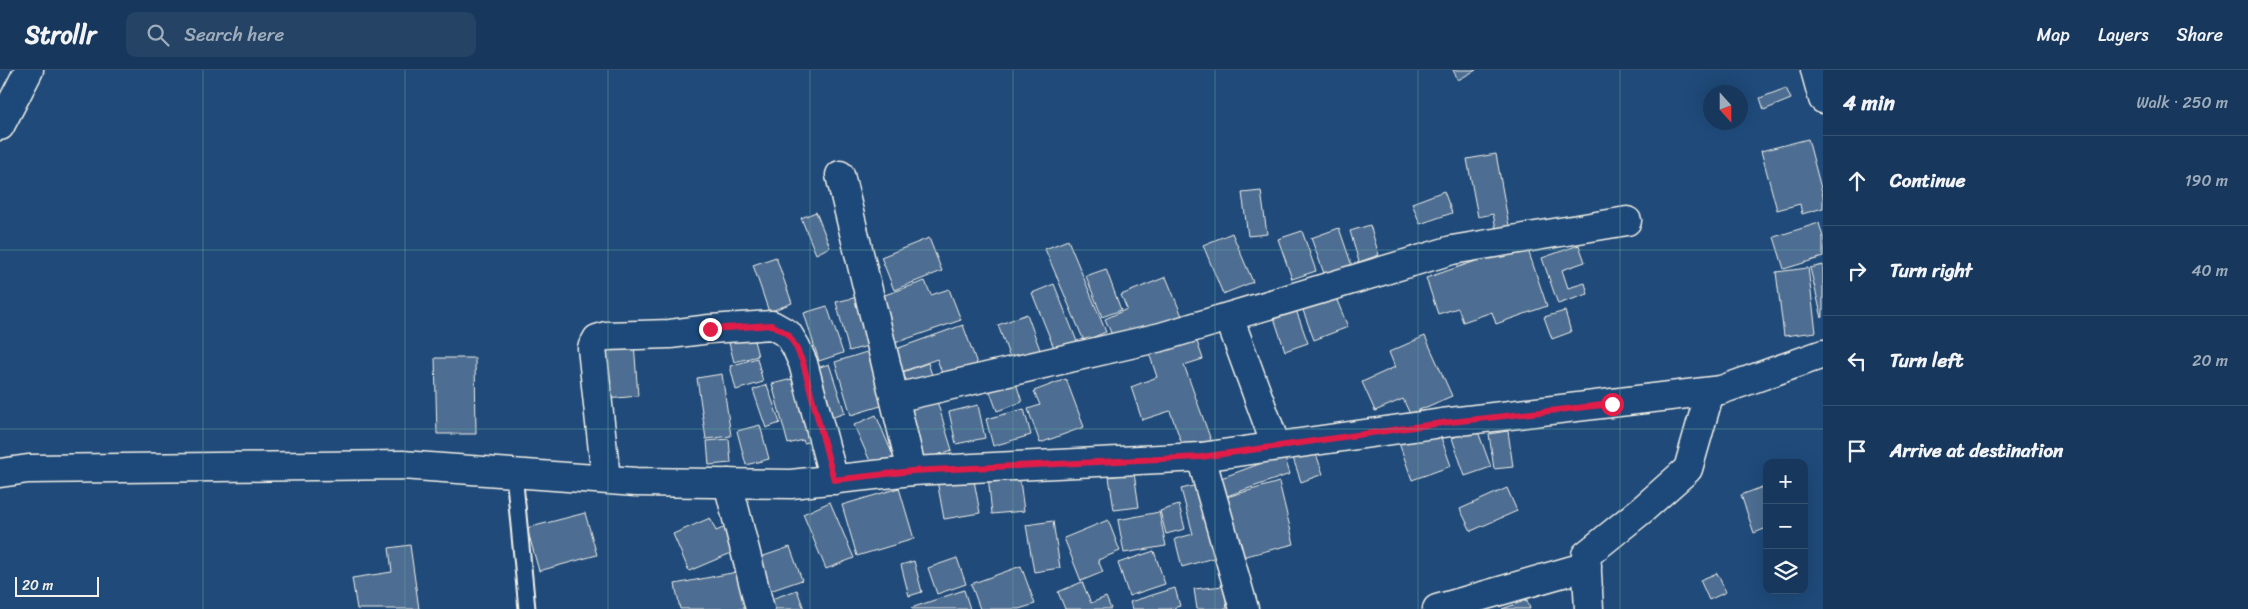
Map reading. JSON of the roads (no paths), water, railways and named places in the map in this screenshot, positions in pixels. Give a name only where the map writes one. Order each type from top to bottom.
[{"type":"main road","points":[[0,126],[29,70]]},
{"type":"main road","points":[[1815,70],[1823,99]]},
{"type":"main road","points":[[840,175],[912,471]]},
{"type":"main road","points":[[895,398],[1161,337],[1452,250],[1627,220]]},
{"type":"main road","points":[[1229,317],[1276,446]]},
{"type":"main road","points":[[606,479],[592,348],[596,339],[606,336],[670,334],[772,325],[788,334],[803,363],[834,480]]},
{"type":"main road","points":[[0,473],[28,469],[402,465],[606,479],[791,484],[912,471],[1201,457],[1442,423],[1710,392],[1823,354]]},
{"type":"main road","points":[[1588,609],[1586,555],[1643,509],[1688,468],[1710,392]]},
{"type":"main road","points":[[1201,457],[1244,609]]},
{"type":"main road","points":[[728,483],[760,609]]},
{"type":"main road","points":[[1437,609],[1587,566]]},
{"type":"lane","points":[[514,473],[527,609]]}]
